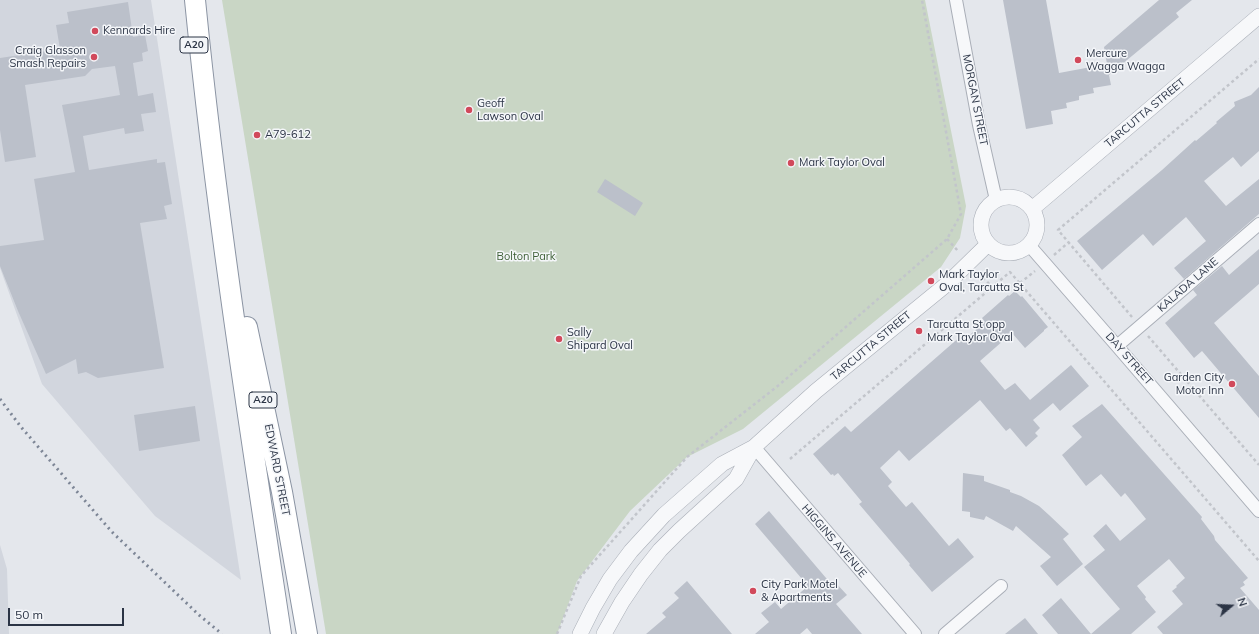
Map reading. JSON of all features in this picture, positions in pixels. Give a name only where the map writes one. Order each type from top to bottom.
[{"type":"highway","name":"EDWARD STREET","points":[[183,0],[204,89]]},
{"type":"highway","name":"EDWARD STREET","points":[[194,0],[204,89],[240,364],[281,634]]},
{"type":"highway","name":"EDWARD STREET","points":[[214,166],[282,492],[307,634]]},
{"type":"street","name":"MORGAN STREET","points":[[956,0],[978,125],[996,200]]},
{"type":"street","name":"TARCUTTA STREET","points":[[1032,209],[1259,16]]},
{"type":"street","points":[[1004,197],[1012,197],[1027,203],[1032,209],[1037,224],[1036,232],[1029,245],[1021,250],[1013,253],[995,250],[988,244],[982,233],[981,220],[984,211],[996,200],[1004,197]]},
{"type":"street","name":"KALADA LANE","points":[[1117,346],[1259,224]]},
{"type":"street","name":"TARCUTTA STREET","points":[[580,634],[610,579],[631,551],[688,493],[722,464],[754,447],[816,391],[947,284],[988,244]]},
{"type":"street","name":"DAY STREET","points":[[1029,245],[1259,511]]},
{"type":"street","name":"TARCUTTA STREET","points":[[604,634],[622,602],[660,550],[703,508],[736,479],[754,447]]},
{"type":"street","name":"HIGGINS AVENUE","points":[[754,447],[915,634]]},
{"type":"street","points":[[688,493],[703,508]]},
{"type":"street","points":[[664,516],[679,531]]},
{"type":"street","points":[[945,634],[1001,586]]},
{"type":"path","points":[[557,634],[581,576],[687,457],[779,385],[947,239],[961,214],[922,0]]},
{"type":"path","points":[[1259,60],[1058,230],[1259,465]]},
{"type":"path","points":[[947,239],[955,249]]},
{"type":"path","points":[[1061,248],[1068,242]]},
{"type":"path","points":[[790,459],[1010,272],[1259,561]]},
{"type":"path","points":[[1020,283],[1028,277]]},
{"type":"path","points":[[986,280],[992,287]]},
{"type":"shaded area","points":[[0,0],[151,0],[241,580],[155,516],[42,384],[0,268]]},
{"type":"shaded area","points":[[0,545],[7,569],[9,634],[0,634]]},
{"type":"green space","name":"Bolton Park","points":[[222,0],[925,0],[966,206],[960,238],[941,267],[743,429],[687,457],[630,511],[577,581],[557,634],[326,634]]},
{"type":"building","points":[[1003,0],[1046,0],[1059,73],[1107,64],[1104,47],[1159,0],[1192,0],[1176,13],[1179,17],[1109,75],[1111,85],[1093,88],[1094,93],[1079,96],[1079,100],[1066,103],[1067,108],[1051,111],[1053,124],[1026,129]]},
{"type":"building","points":[[128,2],[133,37],[145,35],[148,51],[142,53],[143,61],[133,63],[138,96],[153,93],[156,112],[141,114],[144,131],[125,134],[124,128],[83,136],[89,170],[157,159],[157,163],[165,162],[172,204],[164,206],[167,219],[140,223],[164,368],[98,378],[86,372],[78,374],[76,359],[46,374],[0,266],[0,246],[44,240],[34,179],[75,172],[62,105],[120,95],[115,66],[92,69],[85,76],[25,85],[36,157],[5,162],[0,130],[0,58],[60,49],[56,25],[69,23],[67,12]]},
{"type":"building","points":[[1259,87],[1259,151],[1241,167],[1233,157],[1204,181],[1226,206],[1259,179],[1259,214],[1184,279],[1174,268],[1206,241],[1186,217],[1153,246],[1143,234],[1102,270],[1077,241],[1217,123],[1216,122],[1235,106],[1234,102],[1251,95]]},
{"type":"building","points":[[605,179],[643,203],[635,216],[597,192]]},
{"type":"building","points":[[1259,249],[1259,284],[1214,323],[1259,376],[1259,418],[1202,351],[1194,358],[1165,323],[1197,295],[1193,290],[1222,266],[1229,275]]},
{"type":"building","points":[[1015,291],[1021,297],[1022,296],[1048,327],[1025,348],[1012,333],[980,361],[1005,390],[1015,383],[1030,400],[1071,365],[1089,386],[1060,411],[1053,403],[1033,420],[1040,428],[1035,433],[1038,436],[1026,447],[1010,428],[1006,431],[980,400],[909,461],[899,450],[880,468],[892,482],[888,486],[906,507],[912,502],[949,546],[958,538],[974,557],[932,592],[859,504],[862,502],[838,473],[834,476],[833,474],[831,475],[813,454],[845,426],[851,432],[962,335],[965,339],[985,322],[982,318],[1008,295],[1009,296]]},
{"type":"building","points":[[1102,404],[1202,517],[1201,519],[1214,536],[1215,540],[1248,578],[1243,582],[1245,585],[1240,588],[1259,610],[1259,634],[1163,634],[1157,627],[1183,604],[1172,591],[1185,578],[1169,559],[1137,586],[1146,597],[1145,599],[1156,612],[1131,634],[1091,634],[1120,609],[1084,567],[1105,550],[1093,536],[1106,524],[1120,541],[1146,519],[1125,493],[1121,497],[1101,474],[1086,486],[1062,455],[1082,437],[1072,426]]},
{"type":"building","points":[[195,406],[200,441],[139,451],[134,415]]},
{"type":"building","points":[[963,473],[984,476],[984,481],[1010,490],[1010,492],[1039,506],[1069,534],[1063,539],[1083,564],[1057,586],[1040,566],[1051,557],[1016,526],[1013,531],[986,516],[984,520],[970,517],[970,512],[962,511]]},
{"type":"building","points":[[769,511],[832,585],[835,582],[847,595],[836,604],[862,634],[812,634],[807,628],[800,634],[755,634],[769,622],[761,613],[775,602],[781,609],[808,586],[755,524]]},
{"type":"building","points":[[687,581],[732,634],[646,634],[666,617],[662,613],[679,598],[674,593]]},
{"type":"building","points":[[1061,598],[1091,634],[1058,634],[1042,615]]},
{"type":"building","points":[[1025,618],[1038,634],[1005,634]]},
{"type":"railway","points":[[0,399],[21,427],[112,532],[199,615],[222,634]]},
{"type":"place","name":"Kennards Hire","points":[[95,31]]},
{"type":"place","name":"Craig Glasson Smash Repairs","points":[[94,57]]},
{"type":"place","name":"Mercure Wagga Wagga","points":[[1078,60]]},
{"type":"place","name":"Geoff Lawson Oval","points":[[469,110]]},
{"type":"place","name":"A79-612","points":[[257,135]]},
{"type":"place","name":"Mark Taylor Oval","points":[[791,163]]},
{"type":"place","name":"Mark Taylor Oval, Tarcutta St","points":[[931,281]]},
{"type":"place","name":"Tarcutta St opp Mark Taylor Oval","points":[[919,331]]},
{"type":"place","name":"Sally Shipard Oval","points":[[559,339]]},
{"type":"place","name":"Garden City Motor Inn","points":[[1232,384]]},
{"type":"place","name":"City Park Motel & Apartments","points":[[753,591]]}]
